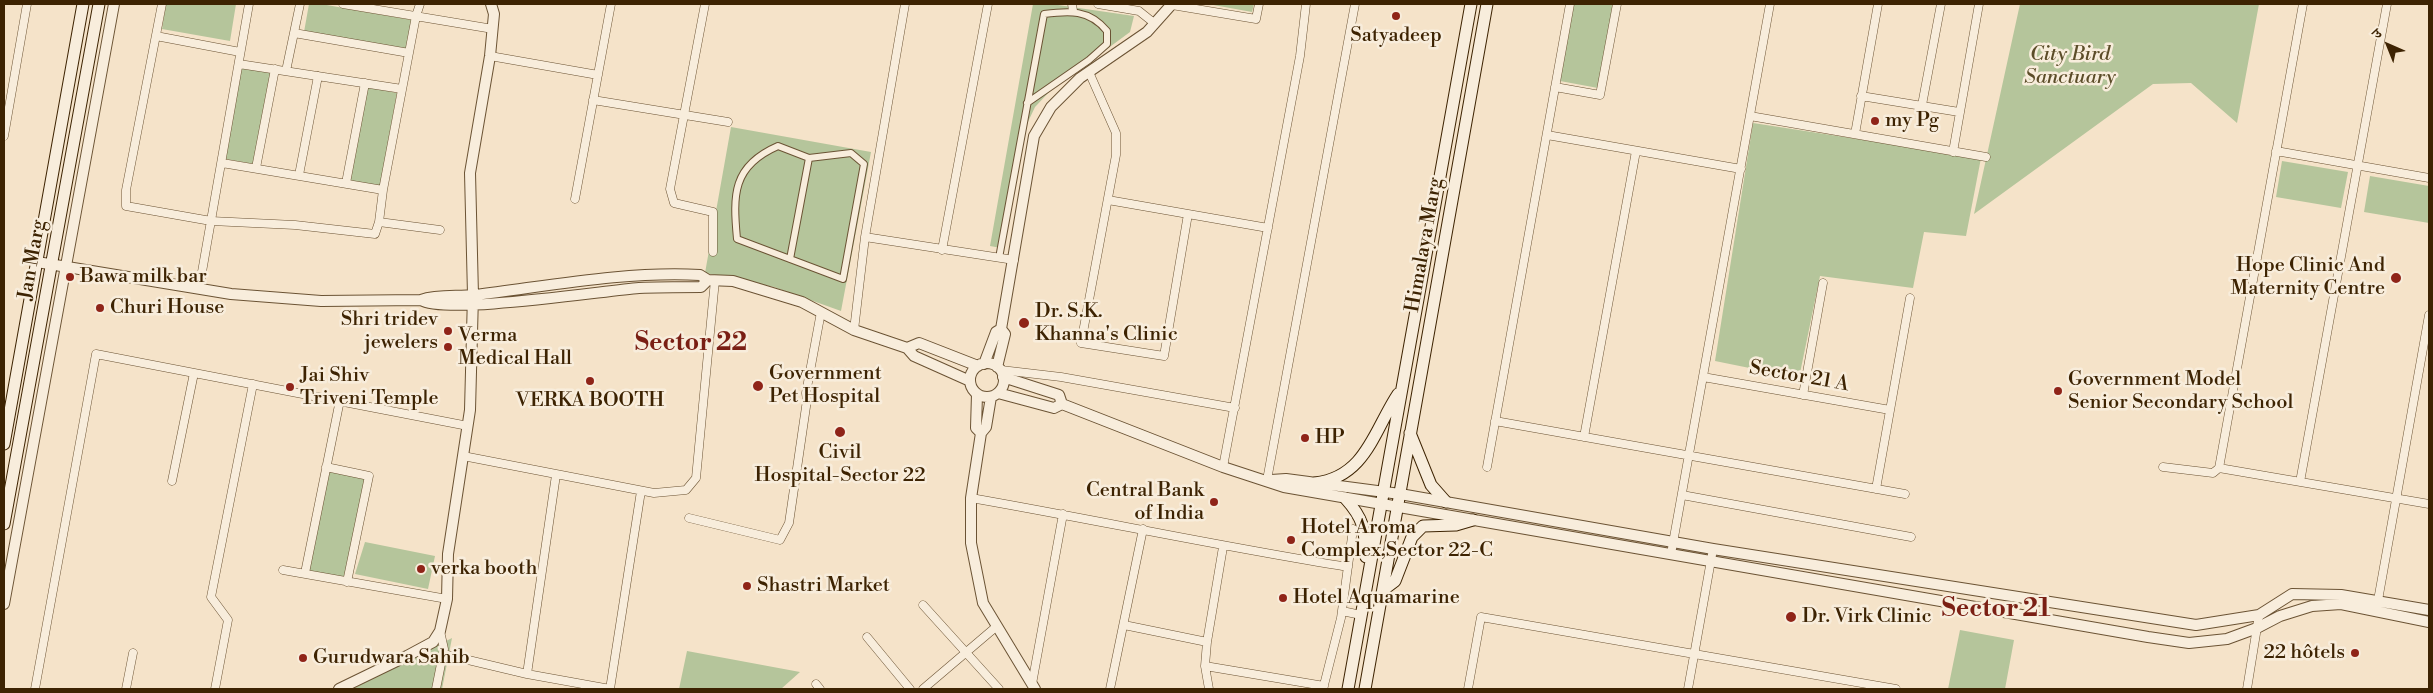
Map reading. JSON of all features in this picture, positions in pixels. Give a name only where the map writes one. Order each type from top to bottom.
[{"type":"main road","name":"Jan Marg","points":[[4,444],[7,404],[37,262],[83,4]]},
{"type":"main road","name":"Jan Marg","points":[[4,524],[99,4]]},
{"type":"main road","name":"Himalaya Marg","points":[[1348,689],[1470,4]]},
{"type":"main road","name":"Himalaya Marg","points":[[1365,689],[1487,4]]},
{"type":"main road","points":[[1315,483],[1337,478],[1359,460],[1372,442],[1387,412],[1402,389]]},
{"type":"main road","points":[[1410,433],[1431,485],[1446,502]]},
{"type":"main road","points":[[1345,498],[1354,508],[1365,526],[1368,576]]},
{"type":"main road","points":[[1382,590],[1395,581],[1412,537],[1423,526],[1456,525],[1473,520]]},
{"type":"street","points":[[4,136],[7,102],[27,4]]},
{"type":"street","points":[[4,604],[114,4]]},
{"type":"street","points":[[162,4],[126,190],[126,206],[212,221],[295,225],[375,234],[379,222],[408,53],[420,4]]},
{"type":"street","points":[[199,288],[249,4]]},
{"type":"street","points":[[286,71],[300,4]]},
{"type":"street","points":[[343,4],[492,30]]},
{"type":"street","points":[[339,689],[433,642],[440,632],[447,599],[448,554],[470,410],[473,300],[470,173],[490,56],[494,14],[491,4]]},
{"type":"street","points":[[575,199],[611,4]]},
{"type":"street","points":[[705,4],[670,189],[674,203],[713,212],[713,252]]},
{"type":"street","points":[[854,330],[865,237],[905,4]]},
{"type":"street","points":[[942,250],[988,4]]},
{"type":"street","points":[[1098,4],[1139,11],[1154,23]]},
{"type":"street","points":[[970,381],[972,373],[981,365],[996,332],[1001,329],[1034,136],[1051,107],[1089,72],[1146,32],[1172,4],[1256,19],[1259,4]]},
{"type":"street","points":[[1224,467],[1300,56],[1306,4]]},
{"type":"street","points":[[1267,480],[1355,4]]},
{"type":"street","points":[[1487,466],[1570,4]]},
{"type":"street","points":[[1555,88],[1600,95],[1617,4]]},
{"type":"street","points":[[1671,554],[1770,4]]},
{"type":"street","points":[[1854,134],[1878,4]]},
{"type":"street","points":[[1922,105],[1941,4]]},
{"type":"street","points":[[1953,152],[1979,4]]},
{"type":"street","points":[[2163,467],[2213,473],[2219,468],[2303,4]]},
{"type":"street","points":[[2300,482],[2386,4]]},
{"type":"street","points":[[999,258],[1027,103],[1044,14],[1072,7],[1100,22],[1107,31],[1107,44],[1089,60],[1027,103]]},
{"type":"street","points":[[294,33],[408,53]]},
{"type":"street","points":[[156,36],[240,52]]},
{"type":"street","points":[[490,56],[598,75]]},
{"type":"street","points":[[239,64],[402,89]]},
{"type":"street","points":[[256,168],[274,69]]},
{"type":"street","points":[[1089,72],[1116,132],[1116,155],[1081,343],[1164,356],[1188,214]]},
{"type":"street","points":[[299,175],[318,76]]},
{"type":"street","points":[[346,183],[365,83]]},
{"type":"street","points":[[1861,96],[1959,112]]},
{"type":"street","points":[[593,100],[728,122]]},
{"type":"street","points":[[1750,116],[1986,157]]},
{"type":"street","points":[[1547,135],[1741,169]]},
{"type":"street","points":[[778,146],[809,158],[850,153],[864,164],[843,279],[737,239],[734,208],[739,178],[758,154],[778,146]]},
{"type":"street","points":[[1584,437],[1636,151]]},
{"type":"street","points":[[2276,151],[2429,178]]},
{"type":"street","points":[[790,259],[809,158]]},
{"type":"street","points":[[222,164],[383,190]]},
{"type":"street","points":[[1108,200],[1268,228]]},
{"type":"street","points":[[379,222],[440,230]]},
{"type":"street","points":[[865,237],[1014,260]]},
{"type":"street","points":[[37,262],[231,294],[321,301],[421,300],[429,305],[640,288],[701,286],[712,280],[742,283],[802,302],[854,330],[907,348],[914,356],[970,381],[977,394],[976,428],[981,434]]},
{"type":"street","points":[[463,456],[654,494],[686,490],[696,478],[712,280]]},
{"type":"street","points":[[1803,395],[1823,283]]},
{"type":"street","points":[[1876,489],[1910,298]]},
{"type":"street","points":[[689,518],[780,540],[788,523],[807,400],[806,393],[821,312]]},
{"type":"street","points":[[2376,612],[2429,315]]},
{"type":"street","points":[[1001,329],[1005,334],[1000,372],[1004,383],[995,395],[986,427],[981,434],[971,498],[972,543],[983,603],[1034,686]]},
{"type":"street","points":[[907,348],[919,343],[981,365],[1059,396],[1062,404]]},
{"type":"street","points":[[35,689],[96,354],[468,426]]},
{"type":"street","points":[[1000,372],[1061,377],[1235,408]]},
{"type":"street","points":[[172,481],[194,373]]},
{"type":"street","name":"Sector 21 A","points":[[1703,377],[1890,410]]},
{"type":"street","points":[[215,689],[228,620],[211,597],[253,384]]},
{"type":"street","points":[[977,394],[995,395],[1054,408],[1062,404],[1224,467],[1284,486],[2188,643],[2227,638],[2257,628],[2280,616],[2312,606],[2341,604],[2429,622]]},
{"type":"street","points":[[305,574],[340,400]]},
{"type":"street","points":[[7,404],[25,407]]},
{"type":"street","points":[[1495,421],[1905,494]]},
{"type":"street","points":[[326,467],[369,476],[347,582]]},
{"type":"street","points":[[2219,468],[2429,504]]},
{"type":"street","points":[[527,674],[556,474]]},
{"type":"street","points":[[1267,480],[1286,479],[1383,491],[1713,549],[2196,625],[2259,615],[2292,594],[2341,596],[2429,610]]},
{"type":"street","points":[[443,654],[527,674],[610,688],[641,491]]},
{"type":"street","points":[[1682,495],[1911,537]]},
{"type":"street","points":[[971,498],[1143,529],[1223,547],[1348,567]]},
{"type":"street","points":[[1034,686],[1063,514]]},
{"type":"street","points":[[1110,689],[1143,529]]},
{"type":"street","points":[[1205,666],[1323,688],[1342,611],[1353,529]]},
{"type":"street","points":[[1209,689],[1205,666],[1207,642],[1223,547]]},
{"type":"street","points":[[1688,689],[1713,549]]},
{"type":"street","points":[[282,570],[447,599]]},
{"type":"street","points":[[923,605],[999,689]]},
{"type":"street","points":[[1342,611],[1361,615]]},
{"type":"street","points":[[2247,689],[2259,615]]},
{"type":"street","points":[[1468,689],[1481,617],[1896,689]]},
{"type":"street","points":[[1124,625],[1207,642]]},
{"type":"street","points":[[923,689],[997,626]]},
{"type":"street","points":[[436,689],[444,645],[440,632]]},
{"type":"street","points":[[867,637],[910,689]]},
{"type":"street","points":[[126,689],[133,653]]},
{"type":"green space","points":[[166,4],[236,4],[230,41],[162,29]]},
{"type":"green space","points":[[309,4],[321,4],[412,20],[407,49],[304,32]]},
{"type":"green space","points":[[1033,4],[1051,4],[1134,16],[1130,32],[1050,91],[1035,107],[1026,126],[1001,248],[990,246]]},
{"type":"green space","points":[[1208,4],[1254,4],[1252,12]]},
{"type":"green space","points":[[1574,4],[1613,4],[1598,88],[1560,81]]},
{"type":"green space","name":"City Bird Sanctuary","points":[[2020,4],[2259,4],[2237,123],[2191,83],[2153,84],[1974,214]]},
{"type":"green space","points":[[236,66],[271,72],[254,164],[220,158]]},
{"type":"green space","points":[[368,87],[397,93],[380,186],[350,181]]},
{"type":"green space","points":[[1753,123],[1981,158],[1966,236],[1924,232],[1913,288],[1820,276],[1799,378],[1715,361]]},
{"type":"green space","points":[[731,127],[871,152],[841,311],[774,287],[705,273]]},
{"type":"green space","points":[[2282,161],[2348,172],[2341,208],[2276,197]]},
{"type":"green space","points":[[2370,176],[2429,186],[2429,223],[2364,212]]},
{"type":"green space","points":[[326,467],[369,476],[347,582],[305,573]]},
{"type":"green space","points":[[365,542],[435,556],[428,589],[355,574]]},
{"type":"green space","points":[[1960,630],[2014,640],[2005,689],[1948,689]]},
{"type":"green space","points":[[452,638],[442,689],[352,689]]},
{"type":"green space","points":[[687,651],[800,672],[781,689],[679,689]]},
{"type":"place","name":"Satyadeep","points":[[1396,16]]},
{"type":"place","name":"my Pg","points":[[1875,121]]},
{"type":"place","name":"Bawa milk bar","points":[[70,277]]},
{"type":"place","name":"Hope Clinic And Maternity Centre","points":[[2396,278]]},
{"type":"place","name":"Churi House","points":[[100,308]]},
{"type":"place","name":"Dr. S.K. Khanna's Clinic","points":[[1024,323]]},
{"type":"place","name":"Shri tridev jewelers","points":[[448,331]]},
{"type":"place","name":"Verma Medical Hall","points":[[448,347]]},
{"type":"place","name":"VERKA BOOTH","points":[[590,381]]},
{"type":"place","name":"Government Pet Hospital","points":[[758,386]]},
{"type":"place","name":"Jai Shiv Triveni Temple","points":[[290,387]]},
{"type":"place","name":"Government Model Senior Secondary School","points":[[2058,391]]},
{"type":"place","name":"Civil Hospital-Sector 22","points":[[840,432]]},
{"type":"place","name":"HP","points":[[1305,438]]},
{"type":"place","name":"Central Bank of India","points":[[1214,502]]},
{"type":"place","name":"Hotel Aroma Complex,Sector 22-C","points":[[1291,540]]},
{"type":"place","name":"verka booth","points":[[421,569]]},
{"type":"place","name":"Shastri Market","points":[[747,586]]},
{"type":"place","name":"Hotel Aquamarine","points":[[1283,598]]},
{"type":"place","name":"Dr. Virk Clinic","points":[[1791,617]]},
{"type":"place","name":"22 hôtels","points":[[2355,653]]},
{"type":"place","name":"Gurudwara Sahib","points":[[303,658]]},
{"type":"district","name":"Sector 22","points":[[691,344]]},
{"type":"district","name":"Sector 21","points":[[1996,610]]}]
